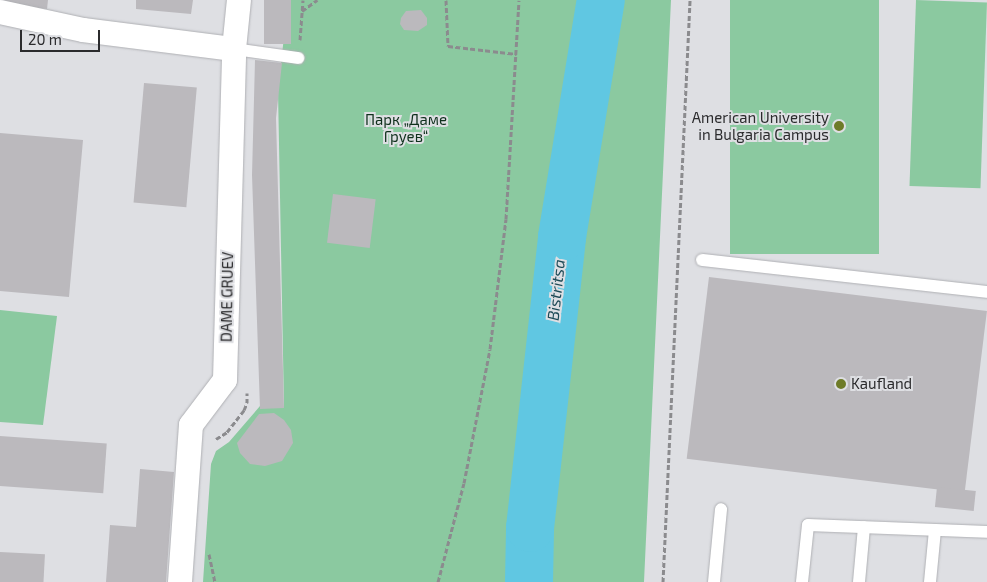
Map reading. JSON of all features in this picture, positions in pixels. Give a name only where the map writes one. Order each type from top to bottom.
[{"type":"street","name":"DAME GRUEV","points":[[180,582],[191,425],[225,380],[234,49],[239,0]]},
{"type":"street","points":[[0,12],[83,30],[234,49]]},
{"type":"lane","points":[[234,49],[298,58]]},
{"type":"lane","points":[[702,260],[987,292]]},
{"type":"lane","points":[[714,582],[721,509]]},
{"type":"lane","points":[[802,582],[808,525],[987,532]]},
{"type":"lane","points":[[859,582],[864,527]]},
{"type":"lane","points":[[930,582],[935,530]]},
{"type":"path","points":[[298,58],[303,0]]},
{"type":"path","points":[[302,11],[317,0]]},
{"type":"path","points":[[446,0],[448,46],[517,54]]},
{"type":"path","points":[[438,582],[464,483],[490,349],[506,219],[519,0]]},
{"type":"path","points":[[663,582],[690,0]]},
{"type":"green space","name":"Парк „Даме Груев“","points":[[288,0],[671,0],[644,582],[203,582],[211,464],[216,451],[229,442],[260,406],[284,407],[278,91]]},
{"type":"green space","points":[[730,0],[879,0],[879,254],[730,254]]},
{"type":"green space","points":[[916,0],[987,2],[980,188],[910,186]]},
{"type":"green space","points":[[0,310],[57,316],[43,425],[0,422]]},
{"type":"building","points":[[4,0],[48,0],[47,9],[3,4]]},
{"type":"building","points":[[136,0],[193,0],[191,14],[136,9]]},
{"type":"building","points":[[264,0],[291,0],[291,44],[264,44]]},
{"type":"building","points":[[421,10],[427,18],[427,25],[418,31],[404,30],[400,24],[401,18],[406,11]]},
{"type":"building","points":[[255,60],[282,63],[276,118],[284,408],[260,409],[252,175]]},
{"type":"building","points":[[144,83],[197,88],[186,207],[134,203]]},
{"type":"building","points":[[0,133],[83,140],[69,297],[0,291]]},
{"type":"building","points":[[333,194],[376,199],[370,248],[327,243]]},
{"type":"building","name":"Kaufland","points":[[709,277],[987,311],[965,493],[687,459]]},
{"type":"building","points":[[274,413],[284,420],[291,430],[293,443],[282,461],[265,466],[250,464],[240,453],[237,443],[259,414]]},
{"type":"building","points":[[0,436],[107,443],[103,493],[0,486]]},
{"type":"building","points":[[140,469],[174,472],[166,582],[106,582],[110,525],[136,527]]},
{"type":"building","points":[[937,487],[976,491],[974,511],[935,507]]},
{"type":"building","points":[[0,552],[45,554],[43,582],[0,582]]},
{"type":"waterway","name":"Bistritsa","points":[[529,582],[530,528],[562,237],[601,0]]},
{"type":"place","name":"American University in Bulgaria Campus","points":[[839,126]]},
{"type":"place","name":"Kaufland","points":[[841,384]]}]
